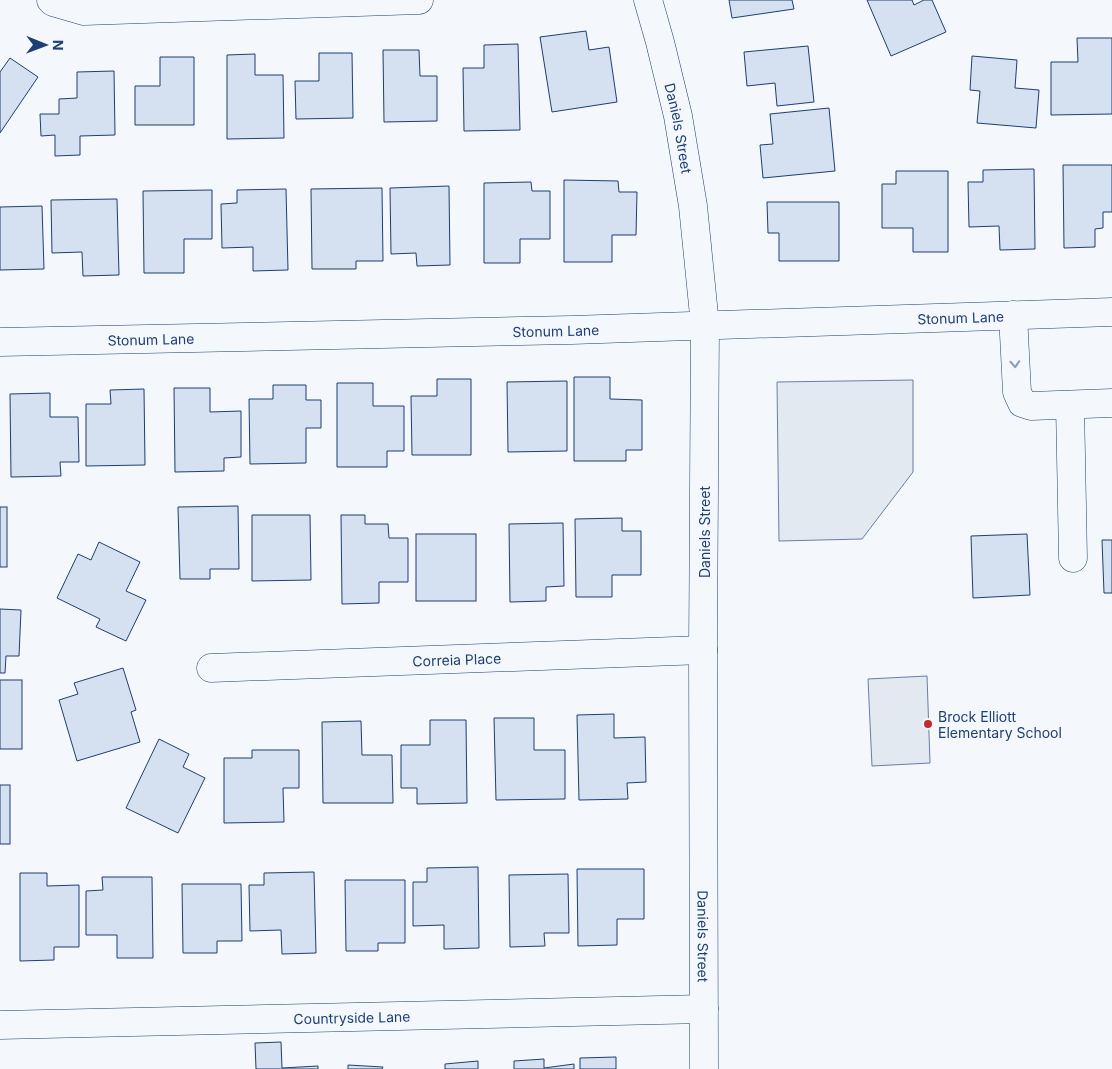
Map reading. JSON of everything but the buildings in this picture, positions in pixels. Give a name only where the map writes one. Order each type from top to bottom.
[{"type":"street","points":[[51,0],[52,2],[84,11],[419,0]]},
{"type":"street","name":"Daniels Street","points":[[648,0],[678,116],[693,206],[705,325],[703,650],[704,1069]]},
{"type":"street","name":"Stonum Lane","points":[[0,342],[553,331],[1112,312]]},
{"type":"street","points":[[1013,315],[1017,392],[1022,403],[1031,406],[1112,404]]},
{"type":"street","points":[[1070,405],[1073,558]]},
{"type":"street","name":"Correia Place","points":[[211,668],[703,650]]},
{"type":"street","name":"Countryside Lane","points":[[0,1025],[704,1008]]},
{"type":"shaded area","points":[[913,380],[913,472],[862,539],[779,541],[777,382]]},
{"type":"shaded area","points":[[927,676],[930,763],[872,766],[868,679]]},
{"type":"place","name":"Brock Elliott Elementary School","points":[[928,724]]}]
